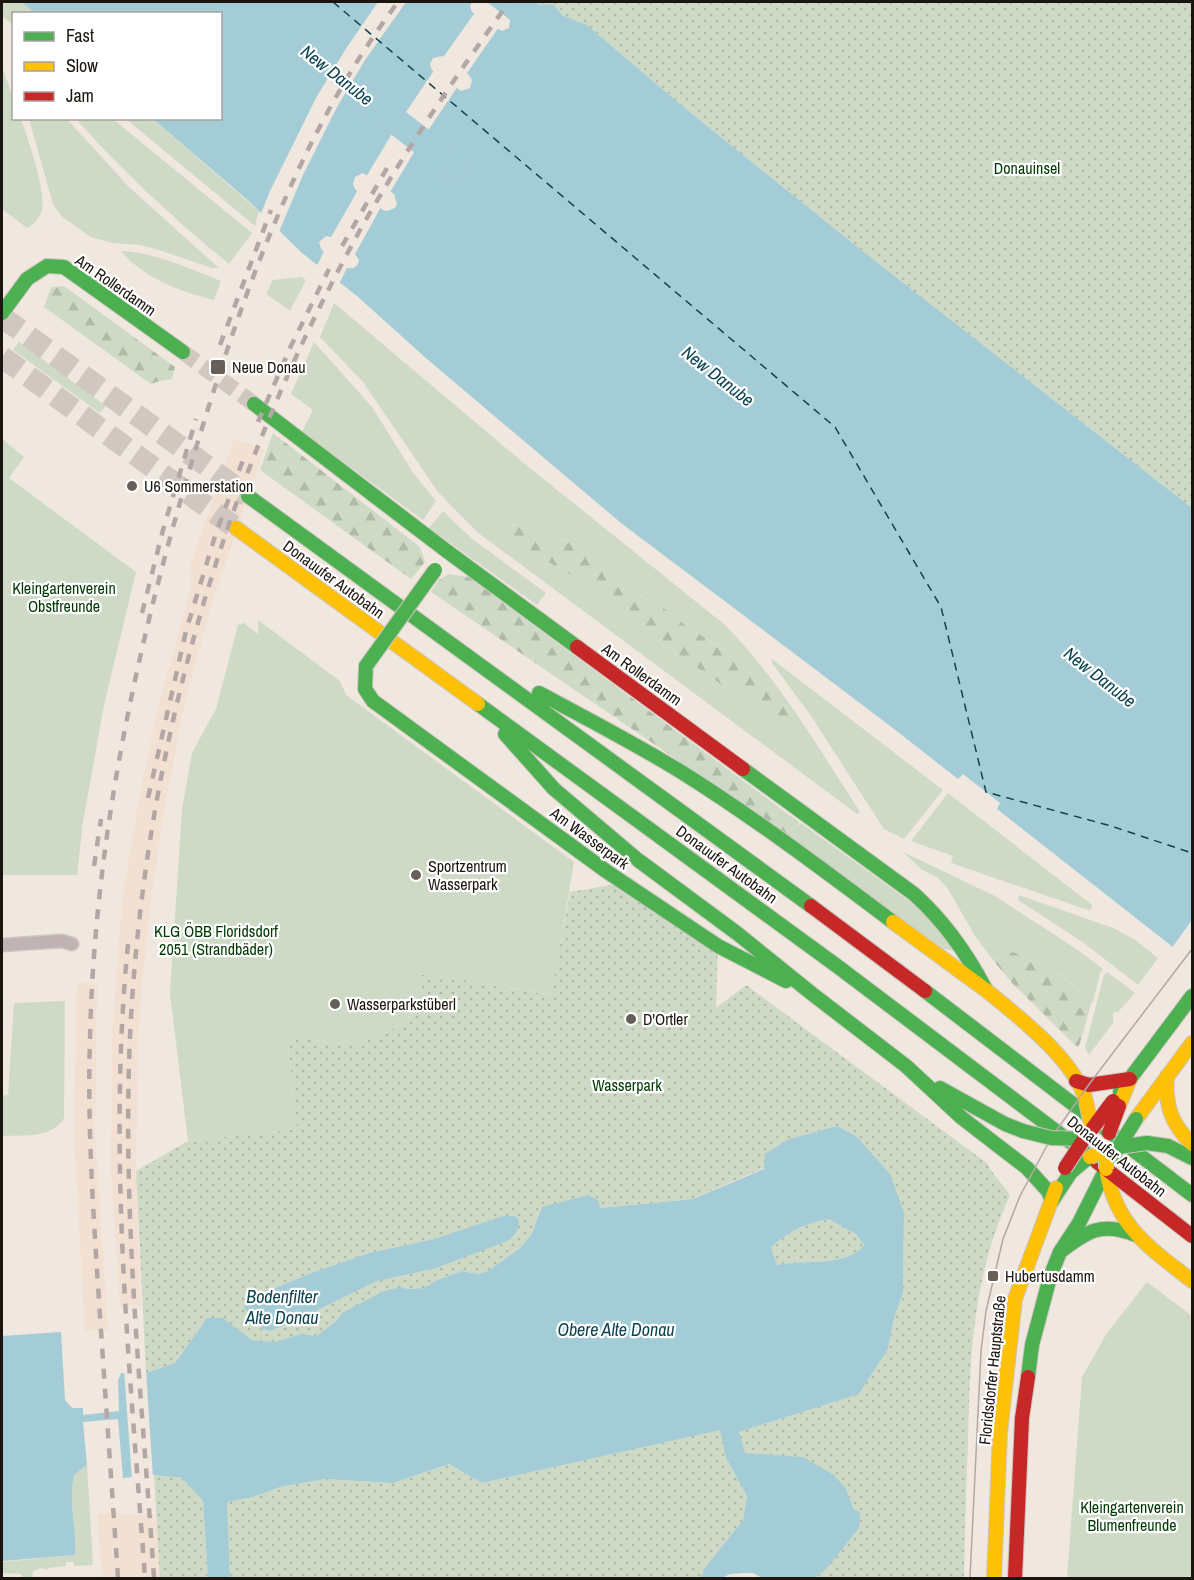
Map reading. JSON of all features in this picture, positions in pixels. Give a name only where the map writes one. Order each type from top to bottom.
[{"type":"main road","name":"Am Rollerdamm","points":[[2,313],[27,279],[47,266],[64,267],[183,352]]},
{"type":"main road","name":"Am Rollerdamm","points":[[254,404],[448,552],[880,870],[912,891],[936,913],[953,935],[987,991]]},
{"type":"main road","name":"Donauufer Autobahn","points":[[248,496],[903,973],[1192,1195]]},
{"type":"main road","name":"Donauufer Autobahn","points":[[236,528],[903,1013],[1192,1236]]},
{"type":"main road","name":"Am Wasserpark","points":[[448,552],[366,666],[365,689],[373,701],[606,871],[718,946],[811,993]]},
{"type":"main road","points":[[463,652],[640,747],[711,792],[987,991],[1040,1035],[1084,1092],[1090,1157],[1088,1183]]},
{"type":"main road","points":[[476,702],[554,789],[638,861],[738,934],[843,1020],[919,1077],[961,1117],[1031,1173],[1045,1188],[1052,1201]]},
{"type":"main road","points":[[1112,1149],[1109,1133],[1116,1103],[1130,1079],[1192,996]]},
{"type":"main road","points":[[1191,1044],[1112,1149],[1106,1169],[1112,1200],[1123,1219],[1137,1236],[1192,1281]]},
{"type":"main road","points":[[1073,1075],[1084,1084],[1130,1079]]},
{"type":"main road","points":[[1167,1076],[1165,1095],[1170,1118],[1178,1131],[1192,1144]]},
{"type":"main road","points":[[919,1077],[1005,1125],[1051,1138],[1109,1133],[1134,1118]]},
{"type":"main road","name":"Floridsdorfer Hauptstraße","points":[[994,1578],[1000,1433],[1015,1299],[1052,1201],[1089,1135],[1116,1103]]},
{"type":"main road","points":[[1068,1170],[1090,1157],[1112,1149],[1147,1143],[1167,1146],[1192,1158]]},
{"type":"main road","points":[[1015,1578],[1020,1461],[1026,1384],[1032,1345],[1042,1305],[1060,1252],[1067,1219],[1088,1183],[1106,1169]]},
{"type":"main road","points":[[1060,1252],[1088,1232],[1103,1227],[1118,1228],[1137,1236]]},
{"type":"street","points":[[2,945],[62,941],[72,944]]},
{"type":"shaded area","points":[[237,439],[264,450],[211,605],[182,716],[165,806],[151,898],[138,1045],[136,1171],[141,1306],[120,1307],[111,1170],[112,1037],[122,900],[138,804],[157,712],[193,581],[190,580],[191,563],[234,440]]},
{"type":"shaded area","points":[[77,982],[97,984],[95,1131],[108,1330],[85,1331],[74,1134]]},
{"type":"shaded area","points":[[119,1512],[120,1515],[156,1514],[160,1578],[102,1578],[97,1514]]},
{"type":"green space","points":[[2,2],[21,2],[34,12],[12,12],[12,24],[2,16]]},
{"type":"green space","name":"Donauinsel","points":[[537,2],[1192,2],[1192,508],[865,253],[686,109],[587,25],[562,15],[553,4],[540,5]]},
{"type":"green space","points":[[2,67],[12,94],[12,120],[21,120],[36,164],[43,201],[41,213],[27,228],[2,209]]},
{"type":"green space","points":[[29,120],[68,120],[129,187],[219,268],[212,268],[140,245],[113,243],[91,237],[61,216],[53,204]]},
{"type":"green space","points":[[77,120],[114,120],[252,233],[229,264],[188,230],[112,158]]},
{"type":"green space","points":[[127,120],[154,120],[259,211],[255,226]]},
{"type":"green space","points":[[123,251],[161,258],[221,281],[214,300],[176,288],[154,278],[132,263],[122,253]]},
{"type":"green space","points":[[301,277],[306,280],[290,311],[266,294],[273,280]]},
{"type":"green space","points":[[64,286],[175,367],[172,379],[151,384],[44,307],[51,287]]},
{"type":"green space","points":[[334,303],[520,460],[725,625],[745,646],[780,691],[860,812],[857,814],[477,532],[438,492],[363,382],[320,337]],"holes":[[[495,519],[589,549],[684,624],[729,654],[782,700],[794,722],[789,731],[667,647],[569,574],[495,531]]]},
{"type":"green space","points":[[19,342],[106,406],[100,413],[13,350]]},
{"type":"green space","points":[[314,342],[372,407],[414,474],[436,501],[423,520],[302,432],[313,410],[291,394]]},
{"type":"green space","points":[[273,433],[420,547],[425,562],[411,579],[260,470]]},
{"type":"green space","name":"Kleingartenverein Obstfreunde","points":[[2,439],[24,457],[9,478],[136,572],[104,705],[83,822],[77,875],[2,875]]},
{"type":"green space","points":[[443,511],[471,538],[546,593],[537,605],[429,528]]},
{"type":"green space","points":[[495,519],[589,549],[684,624],[729,654],[782,700],[794,722],[789,731],[667,647],[569,574],[495,531]]},
{"type":"green space","points":[[449,574],[469,577],[800,823],[786,834],[431,592],[439,580]]},
{"type":"green space","name":"Sportzentrum Wasserpark","points":[[258,620],[340,681],[346,695],[574,862],[552,995],[433,975],[420,975],[418,1006],[406,1020],[389,1031],[377,1037],[351,1043],[324,1042],[298,1036],[288,1048],[297,1129],[188,1141],[170,994],[182,809],[192,753],[216,709],[238,625],[244,623],[258,634]]},
{"type":"green space","points":[[772,659],[943,790],[904,839],[884,829],[811,716],[772,663]]},
{"type":"green space","points":[[948,793],[1092,905],[1092,909],[1088,910],[951,863],[953,856],[911,841]]},
{"type":"green space","points":[[801,823],[923,911],[949,939],[953,950],[943,949],[786,834]]},
{"type":"green space","points":[[903,852],[995,896],[1103,969],[1093,1002],[1060,974],[1013,952],[993,960],[975,936],[948,889],[938,878],[921,869]]},
{"type":"green space","name":"Wasserpark","points":[[623,883],[718,946],[716,1008],[746,985],[988,1164],[1010,1195],[988,1256],[972,1346],[964,1578],[815,1578],[827,1568],[854,1510],[846,1489],[803,1457],[744,1454],[739,1432],[859,1394],[888,1349],[894,1318],[903,1293],[904,1213],[856,1136],[837,1126],[789,1139],[764,1168],[692,1199],[599,1208],[542,1207],[531,1235],[520,1248],[488,1271],[478,1274],[462,1271],[437,1280],[424,1288],[401,1287],[342,1313],[335,1322],[316,1336],[301,1335],[275,1342],[252,1340],[223,1318],[204,1322],[175,1363],[146,1373],[136,1171],[188,1141],[297,1129],[288,1048],[298,1036],[324,1042],[351,1043],[377,1037],[389,1031],[406,1020],[416,1009],[420,997],[420,975],[433,975],[551,995],[570,892]],"holes":[[[503,1216],[505,1242],[377,1281],[270,1331],[256,1324],[247,1300],[314,1272],[369,1253],[434,1239]]]},
{"type":"green space","points":[[1019,895],[1113,928],[1134,939],[1158,958],[1138,985],[1084,943],[1018,900]]},
{"type":"green space","points":[[1013,952],[1058,973],[1092,1001],[1079,1046],[1077,1047],[1012,983],[993,960]]},
{"type":"green space","points":[[1107,972],[1135,993],[1118,1012],[1113,1012],[1113,1023],[1089,1055],[1085,1048],[1104,975]]},
{"type":"green space","points":[[65,1001],[64,1118],[59,1125],[45,1133],[2,1136],[2,1096],[8,1095],[14,1003]]},
{"type":"green space","points":[[828,1219],[856,1234],[864,1245],[856,1252],[835,1260],[776,1265],[771,1248],[777,1242],[797,1229]]},
{"type":"green space","name":"Kleingartenverein Blumenfreunde","points":[[1147,1282],[1192,1316],[1192,1578],[1067,1578],[1082,1377],[1107,1333]]},
{"type":"green space","points":[[721,1429],[726,1458],[747,1496],[743,1520],[704,1569],[701,1578],[230,1578],[226,1502],[253,1497],[280,1487],[325,1479],[393,1483],[449,1464],[482,1483]]},
{"type":"green space","points":[[87,1465],[93,1565],[74,1566],[73,1562],[66,1562],[66,1566],[33,1571],[32,1578],[23,1578],[21,1574],[3,1573],[2,1562],[75,1555],[72,1485],[74,1475]]},
{"type":"green space","points":[[154,1475],[182,1478],[203,1501],[208,1578],[160,1578]]},
{"type":"water","points":[[21,2],[472,2],[470,6],[472,12],[502,31],[509,28],[510,20],[487,2],[553,4],[562,15],[587,25],[686,109],[865,253],[1192,508],[1192,962],[997,809],[1000,803],[963,774],[958,779],[621,523],[427,359],[357,296],[302,253],[250,202],[154,120],[222,120],[222,12],[34,12]],"holes":[[[442,56],[469,75],[472,80],[470,88],[461,91],[432,70],[430,64],[433,58]],[[402,114],[429,135],[430,143],[427,146],[418,147],[392,124],[390,119]],[[363,173],[394,194],[397,204],[395,208],[383,210],[355,189],[353,184],[355,177]],[[326,236],[350,249],[359,261],[356,266],[346,268],[321,249],[319,242]]]},
{"type":"water","name":"Obere Alte Donau","points":[[837,1126],[856,1136],[890,1174],[904,1213],[903,1293],[894,1318],[888,1349],[859,1394],[739,1432],[745,1453],[803,1457],[834,1475],[846,1489],[854,1510],[860,1512],[859,1528],[827,1568],[815,1578],[762,1578],[753,1573],[745,1573],[730,1574],[722,1578],[701,1578],[704,1569],[743,1520],[747,1496],[726,1458],[720,1430],[482,1483],[449,1464],[393,1483],[325,1479],[280,1487],[253,1497],[227,1502],[230,1578],[208,1578],[203,1501],[182,1478],[154,1475],[123,1478],[118,1419],[83,1422],[87,1465],[74,1475],[72,1485],[75,1555],[3,1561],[2,1578],[2,1336],[61,1332],[65,1400],[72,1408],[83,1408],[83,1415],[119,1411],[118,1381],[121,1373],[146,1373],[175,1363],[207,1318],[223,1318],[252,1340],[275,1342],[301,1334],[316,1336],[335,1322],[342,1313],[384,1291],[401,1287],[424,1288],[437,1280],[462,1271],[478,1274],[488,1271],[520,1248],[531,1235],[542,1207],[588,1195],[598,1200],[600,1208],[693,1199],[764,1169],[765,1154],[789,1139]],"holes":[[[828,1219],[856,1234],[864,1245],[856,1252],[835,1260],[777,1265],[771,1248],[797,1229]]]},
{"type":"water","name":"Bodenfilter Alte Donau","points":[[503,1216],[515,1216],[519,1220],[515,1233],[505,1242],[436,1268],[377,1281],[270,1331],[262,1329],[244,1308],[246,1300],[314,1272],[369,1253],[434,1239]]},
{"type":"pier","points":[[378,2],[406,2],[365,60],[337,107],[303,175],[278,234],[260,216],[270,191],[317,96]]},
{"type":"pier","points":[[476,11],[499,27],[465,76],[442,59]]},
{"type":"pier","points":[[435,69],[458,86],[425,135],[402,118]]},
{"type":"pier","points":[[396,127],[419,144],[389,194],[366,177]]},
{"type":"pier","points":[[359,188],[382,205],[354,256],[330,239]]},
{"type":"pier","points":[[325,249],[348,266],[338,286],[316,268]]},
{"type":"pier","points":[[1192,920],[1192,965],[1171,949]]},
{"type":"pier","points":[[124,1370],[146,1370],[153,1478],[132,1480]]},
{"type":"waterway","name":"New Danube","points":[[364,96],[457,169]]},
{"type":"ferry route","points":[[333,2],[835,427],[941,607],[986,792],[1111,826],[1192,853]]},
{"type":"tunnel","points":[[2,317],[248,496]]},
{"type":"tunnel","points":[[183,352],[254,404]]},
{"type":"tunnel","points":[[2,357],[236,528]]},
{"type":"tram line","points":[[970,1578],[981,1351],[986,1311],[1003,1239],[1020,1196],[1051,1138],[1192,949]]},
{"type":"railway","points":[[118,1578],[95,1246],[89,1107],[94,957],[102,877],[127,719],[163,563],[185,486],[225,355],[264,249],[310,146],[336,97],[398,2]]},
{"type":"railway","points":[[154,1578],[134,1308],[128,1105],[130,1037],[138,932],[152,827],[172,724],[198,621],[230,521],[268,422],[311,326],[359,232],[394,173],[450,86],[509,2]]},
{"type":"railway","points":[[342,246],[387,168]]},
{"type":"railway","points":[[220,345],[271,210]]},
{"type":"railway","points":[[258,422],[290,348],[329,269]]},
{"type":"railway","points":[[142,613],[163,530],[196,419]]},
{"type":"railway","points":[[148,798],[186,631],[216,533],[246,452]]},
{"type":"railway","points":[[94,866],[101,819]]},
{"type":"railway","points":[[128,944],[122,1023],[120,1182],[127,1340],[145,1578]]},
{"type":"traffic: fast","points":[[2,313],[27,279],[47,266],[64,267],[183,352]]},
{"type":"traffic: fast","points":[[254,404],[577,647]]},
{"type":"traffic: fast","points":[[248,496],[811,906]]},
{"type":"traffic: fast","points":[[366,666],[435,570]]},
{"type":"traffic: fast","points":[[366,666],[365,689],[373,701],[606,871],[718,946],[786,981]]},
{"type":"traffic: fast","points":[[539,693],[683,773],[790,846],[893,922]]},
{"type":"traffic: fast","points":[[478,704],[837,966],[1097,1162]]},
{"type":"traffic: fast","points":[[505,734],[554,789],[638,860],[738,934],[811,993]]},
{"type":"traffic: fast","points":[[743,769],[914,894],[954,938],[985,988]]},
{"type":"traffic: fast","points":[[925,991],[1192,1195]]},
{"type":"traffic: fast","points":[[811,993],[906,1066],[962,1118],[1027,1168],[1048,1191],[1052,1201]]},
{"type":"traffic: fast","points":[[1120,1092],[1192,996]]},
{"type":"traffic: fast","points":[[940,1088],[1005,1124],[1023,1131]]},
{"type":"traffic: fast","points":[[1113,1156],[1136,1119]]},
{"type":"traffic: fast","points":[[1023,1131],[1051,1138],[1084,1139]]},
{"type":"traffic: fast","points":[[1147,1143],[1168,1146],[1192,1158]]},
{"type":"traffic: fast","points":[[1118,1147],[1147,1143]]},
{"type":"traffic: fast","points":[[1052,1201],[1071,1172],[1089,1157]]},
{"type":"traffic: fast","points":[[1028,1377],[1032,1345],[1050,1277],[1060,1252],[1079,1223],[1106,1169]]},
{"type":"traffic: fast","points":[[1060,1252],[1095,1230],[1114,1229],[1136,1235]]},
{"type":"traffic: slow","points":[[236,528],[478,704]]},
{"type":"traffic: slow","points":[[893,922],[987,991]]},
{"type":"traffic: slow","points":[[987,991],[1029,1026],[1058,1055],[1080,1086],[1086,1101]]},
{"type":"traffic: slow","points":[[1136,1119],[1192,1043]]},
{"type":"traffic: slow","points":[[1167,1076],[1168,1105],[1174,1121],[1192,1144]]},
{"type":"traffic: slow","points":[[1119,1106],[1130,1079]]},
{"type":"traffic: slow","points":[[1086,1101],[1092,1129]]},
{"type":"traffic: slow","points":[[1090,1157],[1106,1151],[1106,1169]]},
{"type":"traffic: slow","points":[[1106,1169],[1111,1189],[1126,1221],[1149,1246],[1192,1281]]},
{"type":"traffic: slow","points":[[994,1578],[1000,1433],[1015,1299],[1056,1188]]},
{"type":"traffic: jam","points":[[577,647],[743,769]]},
{"type":"traffic: jam","points":[[811,906],[925,991]]},
{"type":"traffic: jam","points":[[1076,1081],[1089,1085],[1130,1079]]},
{"type":"traffic: jam","points":[[1092,1129],[1113,1101]]},
{"type":"traffic: jam","points":[[1109,1133],[1119,1106]]},
{"type":"traffic: jam","points":[[1065,1168],[1084,1139]]},
{"type":"traffic: jam","points":[[1097,1162],[1192,1236]]},
{"type":"traffic: jam","points":[[1015,1578],[1022,1418],[1028,1377]]},
{"type":"place","name":"Neue Donau","points":[[218,367]]},
{"type":"place","name":"U6 Sommerstation","points":[[132,486]]},
{"type":"place","name":"Sportzentrum Wasserpark","points":[[416,875]]},
{"type":"place","name":"Wasserparkstüberl","points":[[335,1004]]},
{"type":"place","name":"D'Ortler","points":[[631,1019]]},
{"type":"place","name":"Hubertusdamm","points":[[993,1276]]},
{"type":"park label","name":"KLG ÖBB Floridsdorf 2051 (Strandbäder)","points":[[216,940]]}]
